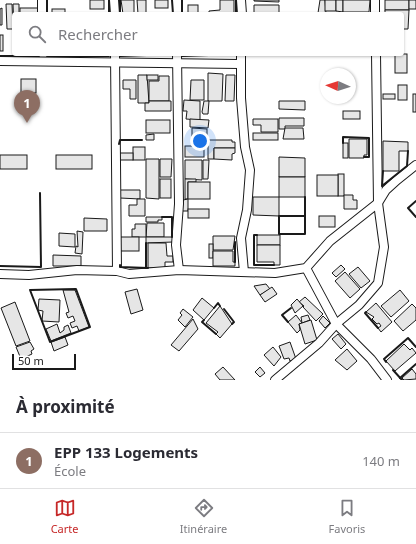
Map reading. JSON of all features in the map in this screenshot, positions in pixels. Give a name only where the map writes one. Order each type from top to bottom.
[{"type":"street","points":[[42,0],[42,12]]},
{"type":"street","points":[[114,0],[115,12]]},
{"type":"street","points":[[177,0],[177,12]]},
{"type":"street","points":[[241,0],[242,12]]},
{"type":"street","points":[[375,0],[375,12]]},
{"type":"street","points":[[177,56],[179,204],[176,245],[179,270]]},
{"type":"street","points":[[241,56],[245,147],[250,170],[247,210],[241,238],[244,272]]},
{"type":"street","points":[[275,380],[319,343],[336,324],[359,305],[378,283],[384,247],[378,203],[376,56]]},
{"type":"street","points":[[0,61],[42,58],[115,58],[177,64],[240,64]]},
{"type":"street","points":[[115,58],[117,271]]},
{"type":"street","points":[[0,274],[29,274],[78,270],[117,271],[128,274],[179,270],[275,273],[306,268],[330,241],[378,203],[386,190],[416,165]]},
{"type":"street","points":[[306,268],[336,324],[371,359],[387,380]]},
{"type":"building","points":[[90,0],[104,0],[104,9],[90,9]]},
{"type":"building","points":[[121,0],[134,0],[134,12],[123,12]]},
{"type":"building","points":[[137,0],[146,0],[146,12],[138,12]]},
{"type":"building","points":[[155,0],[168,0],[168,8],[155,8]]},
{"type":"building","points":[[220,0],[234,0],[234,12],[209,12],[220,10]]},
{"type":"building","points":[[279,0],[279,2],[254,1]]},
{"type":"building","points":[[320,0],[325,0],[326,12],[318,12]]},
{"type":"building","points":[[325,0],[336,0],[336,11],[325,11]]},
{"type":"building","points":[[336,0],[343,0],[343,12],[336,11]]},
{"type":"building","points":[[343,0],[370,0],[369,12],[343,12]]},
{"type":"building","points":[[385,0],[409,0],[409,10],[385,10]]},
{"type":"building","points":[[409,0],[416,0],[416,9],[409,9]]},
{"type":"building","points":[[6,4],[12,4],[12,29],[7,29]]},
{"type":"building","points":[[13,4],[19,4],[19,12],[13,12]]},
{"type":"building","points":[[188,5],[198,5],[198,12],[188,12]]},
{"type":"building","points":[[254,5],[279,5],[279,12],[254,12]]},
{"type":"building","points":[[2,8],[2,25],[0,25],[0,9]]},
{"type":"building","points":[[20,8],[38,8],[38,12],[20,12]]},
{"type":"building","points":[[52,9],[65,9],[65,12],[52,12]]},
{"type":"building","points":[[385,10],[409,10],[408,29],[404,29],[404,12],[385,12]]},
{"type":"building","points":[[0,35],[3,35],[3,51],[0,51]]},
{"type":"building","points":[[404,54],[407,54],[407,73],[395,73],[395,56],[404,56]]},
{"type":"building","points":[[208,73],[223,74],[222,101],[208,101]]},
{"type":"building","points":[[138,75],[147,75],[149,103],[138,103]]},
{"type":"building","points":[[147,75],[158,75],[158,80],[147,80]]},
{"type":"building","points":[[226,75],[235,75],[234,101],[225,101]]},
{"type":"building","points":[[159,76],[169,76],[169,101],[149,101],[149,81],[159,81]]},
{"type":"building","points":[[21,79],[36,79],[36,93],[21,93]]},
{"type":"building","points":[[123,80],[136,80],[136,99],[130,99],[130,89],[123,89]]},
{"type":"building","points":[[191,80],[204,80],[204,100],[190,100]]},
{"type":"building","points":[[398,85],[407,85],[407,100],[398,100]]},
{"type":"building","points":[[383,94],[395,94],[395,99],[383,99]]},
{"type":"building","points":[[413,94],[416,94],[416,112],[413,112]]},
{"type":"building","points":[[184,100],[200,101],[200,120],[186,119],[187,111],[183,111]]},
{"type":"building","points":[[149,101],[171,101],[171,111],[145,111],[145,103],[149,103]]},
{"type":"building","points":[[204,101],[209,101],[208,114],[203,114],[202,112]]},
{"type":"building","points":[[279,101],[305,101],[305,110],[279,109]]},
{"type":"building","points":[[343,111],[360,111],[360,119],[343,119]]},
{"type":"building","points":[[279,118],[304,118],[304,126],[285,126],[285,129],[279,129]]},
{"type":"building","points":[[190,119],[209,120],[208,128],[190,127]]},
{"type":"building","points":[[253,119],[278,119],[278,132],[261,132],[261,125],[253,125]]},
{"type":"building","points":[[146,120],[170,120],[170,133],[146,133]]},
{"type":"building","points":[[192,128],[207,129],[207,139],[192,139]]},
{"type":"building","points":[[285,128],[303,128],[304,139],[283,139]]},
{"type":"building","points":[[253,133],[278,133],[278,140],[253,140]]},
{"type":"building","points":[[154,134],[154,140],[146,140],[146,135]]},
{"type":"building","points":[[349,139],[367,139],[367,155],[364,155],[364,158],[349,158]]},
{"type":"building","points":[[208,140],[232,140],[232,142],[235,142],[235,148],[214,148],[214,159],[208,159]]},
{"type":"building","points":[[383,141],[408,142],[408,151],[399,151],[399,171],[383,171]]},
{"type":"building","points":[[343,143],[348,143],[348,158],[343,158]]},
{"type":"building","points":[[185,146],[204,146],[204,157],[185,157]]},
{"type":"building","points":[[133,147],[145,147],[145,160],[133,160]]},
{"type":"building","points":[[214,148],[235,148],[235,153],[232,154],[232,160],[214,159]]},
{"type":"building","points":[[119,153],[133,153],[133,160],[119,160]]},
{"type":"building","points":[[0,155],[27,155],[27,169],[0,169]]},
{"type":"building","points":[[56,155],[92,155],[92,169],[56,169]]},
{"type":"building","points":[[279,157],[305,158],[305,177],[279,177]]},
{"type":"building","points":[[146,159],[159,159],[159,199],[146,198]]},
{"type":"building","points":[[160,159],[172,159],[171,177],[160,177]]},
{"type":"building","points":[[185,160],[202,160],[202,180],[185,179]]},
{"type":"building","points":[[203,160],[209,160],[208,179],[203,179]]},
{"type":"building","points":[[338,174],[344,174],[344,196],[338,196]]},
{"type":"building","points":[[317,175],[338,175],[338,196],[317,196]]},
{"type":"building","points":[[279,177],[305,177],[305,197],[279,197]]},
{"type":"building","points":[[160,179],[171,179],[171,198],[160,198]]},
{"type":"building","points":[[185,179],[196,179],[196,182],[188,182],[188,199],[185,199]]},
{"type":"building","points":[[188,182],[210,182],[210,199],[188,199]]},
{"type":"building","points":[[120,190],[140,190],[140,199],[120,198]]},
{"type":"building","points":[[344,195],[353,195],[353,200],[357,200],[357,209],[344,209]]},
{"type":"building","points":[[253,197],[279,197],[279,216],[253,215]]},
{"type":"building","points":[[137,199],[145,199],[145,216],[129,216],[129,205],[137,205]]},
{"type":"building","points":[[188,199],[188,211],[182,211],[183,200]]},
{"type":"building","points":[[188,209],[209,209],[209,218],[188,218]]},
{"type":"building","points":[[319,216],[335,216],[335,227],[319,227]]},
{"type":"building","points":[[146,217],[162,217],[162,220],[158,220],[158,222],[146,222]]},
{"type":"building","points":[[84,218],[107,219],[107,231],[84,231]]},
{"type":"building","points":[[147,223],[164,223],[164,237],[146,237]]},
{"type":"building","points":[[135,224],[146,224],[146,237],[132,237],[132,229],[135,229]]},
{"type":"building","points":[[77,231],[83,232],[82,254],[75,253],[76,246],[78,247]]},
{"type":"building","points":[[59,233],[75,234],[75,247],[59,246]]},
{"type":"building","points":[[257,235],[280,235],[280,245],[257,245]]},
{"type":"building","points":[[213,236],[235,236],[233,250],[213,250]]},
{"type":"building","points":[[120,237],[139,237],[139,251],[120,251]]},
{"type":"building","points":[[146,237],[173,237],[173,242],[146,243]]},
{"type":"building","points":[[148,243],[166,243],[167,256],[173,256],[173,262],[165,262],[165,268],[148,268]]},
{"type":"building","points":[[209,244],[213,244],[213,258],[209,258]]},
{"type":"building","points":[[257,245],[280,245],[280,265],[274,265],[274,262],[257,262]]},
{"type":"building","points":[[213,251],[233,251],[233,262],[235,262],[235,266],[213,266]]},
{"type":"building","points":[[53,255],[81,256],[81,266],[53,266]]},
{"type":"building","points":[[341,265],[345,269],[336,277],[332,273]]},
{"type":"building","points":[[358,267],[370,281],[361,288],[349,274]]},
{"type":"building","points":[[345,272],[360,289],[350,298],[335,281]]},
{"type":"building","points":[[266,284],[270,289],[260,295],[254,286]]},
{"type":"building","points":[[272,287],[277,294],[265,302],[260,295]]},
{"type":"building","points":[[137,289],[143,310],[131,314],[125,292]]},
{"type":"building","points":[[63,290],[75,290],[89,327],[79,331],[77,326],[72,328],[70,323],[75,321],[73,316],[68,318],[66,313],[69,312]]},
{"type":"building","points":[[400,290],[409,301],[391,317],[381,306]]},
{"type":"building","points":[[305,297],[323,314],[316,321],[299,302]]},
{"type":"building","points":[[202,298],[214,308],[204,320],[193,310]]},
{"type":"building","points":[[39,299],[60,300],[59,322],[42,321],[43,311],[38,310]]},
{"type":"building","points":[[297,299],[303,306],[295,313],[291,305]]},
{"type":"building","points":[[15,302],[30,341],[16,346],[1,308]]},
{"type":"building","points":[[376,303],[392,322],[381,332],[378,328],[381,326],[379,323],[377,324],[372,319],[374,317],[366,312]]},
{"type":"building","points":[[412,304],[416,308],[416,320],[403,331],[394,321]]},
{"type":"building","points":[[220,306],[232,324],[220,338],[216,334],[218,332],[206,323]]},
{"type":"building","points":[[183,309],[193,317],[185,327],[178,320],[182,315],[180,313]]},
{"type":"building","points":[[296,315],[302,323],[299,324],[300,330],[297,333],[288,322]]},
{"type":"building","points":[[308,315],[310,320],[302,323],[301,317]]},
{"type":"building","points":[[323,316],[330,323],[325,328],[319,321]]},
{"type":"building","points":[[193,319],[198,329],[179,351],[171,345]]},
{"type":"building","points":[[311,320],[317,340],[305,344],[299,324]]},
{"type":"building","points":[[57,324],[60,333],[64,330],[64,327],[68,325],[71,333],[51,341],[46,329]]},
{"type":"building","points":[[338,334],[346,344],[341,349],[332,339]]},
{"type":"building","points":[[65,337],[68,345],[54,351],[51,342]]},
{"type":"building","points":[[30,342],[34,349],[31,351],[32,354],[21,359],[16,347]]},
{"type":"building","points":[[290,342],[296,359],[290,361],[289,358],[284,359],[279,346]]},
{"type":"building","points":[[404,344],[410,350],[412,348],[416,353],[395,371],[386,361]]},
{"type":"building","points":[[273,347],[281,357],[274,366],[264,355]]},
{"type":"building","points":[[347,349],[357,361],[347,370],[335,360]]},
{"type":"building","points":[[223,367],[235,380],[220,380],[215,374]]},
{"type":"building","points":[[260,367],[265,373],[260,377],[255,372]]},
{"type":"building","points":[[412,369],[416,374],[416,379],[404,380],[402,378]]},
{"type":"wall","points":[[47,0],[47,12]]},
{"type":"wall","points":[[109,0],[109,12]]},
{"type":"wall","points":[[120,0],[120,12]]},
{"type":"wall","points":[[172,0],[173,12]]},
{"type":"wall","points":[[182,0],[182,12]]},
{"type":"wall","points":[[236,0],[236,12]]},
{"type":"wall","points":[[0,56],[12,56]]},
{"type":"wall","points":[[12,56],[39,56]]},
{"type":"wall","points":[[47,56],[109,56]]},
{"type":"wall","points":[[343,143],[343,137],[369,138],[369,157],[364,157]]},
{"type":"wall","points":[[119,144],[120,140],[142,140]]},
{"type":"wall","points":[[383,171],[382,186],[407,166],[408,151]]},
{"type":"wall","points":[[0,266],[41,267],[40,193]]},
{"type":"wall","points":[[305,197],[305,234],[279,234],[279,216],[305,216]]},
{"type":"wall","points":[[416,201],[408,208],[416,217]]},
{"type":"wall","points":[[162,217],[172,217],[172,237]]},
{"type":"wall","points":[[257,235],[254,235],[254,265],[274,265]]},
{"type":"wall","points":[[235,242],[235,262]]},
{"type":"wall","points":[[146,243],[146,268]]},
{"type":"wall","points":[[120,265],[120,267],[148,268]]},
{"type":"wall","points":[[76,289],[90,327],[50,342],[30,290],[76,289]]},
{"type":"wall","points":[[214,308],[218,303],[220,306]]},
{"type":"wall","points":[[288,322],[282,315],[291,308]]},
{"type":"wall","points":[[224,309],[234,322],[232,324]]},
{"type":"wall","points":[[366,312],[365,313],[378,328]]},
{"type":"wall","points":[[204,320],[202,322],[216,334]]},
{"type":"wall","points":[[386,362],[384,359],[408,338],[416,347]]},
{"type":"wall","points":[[400,378],[416,364]]},
{"type":"wall","points":[[393,370],[402,380]]},
{"type":"place","name":"EPP 133 Logements","points":[[27,123]]}]
